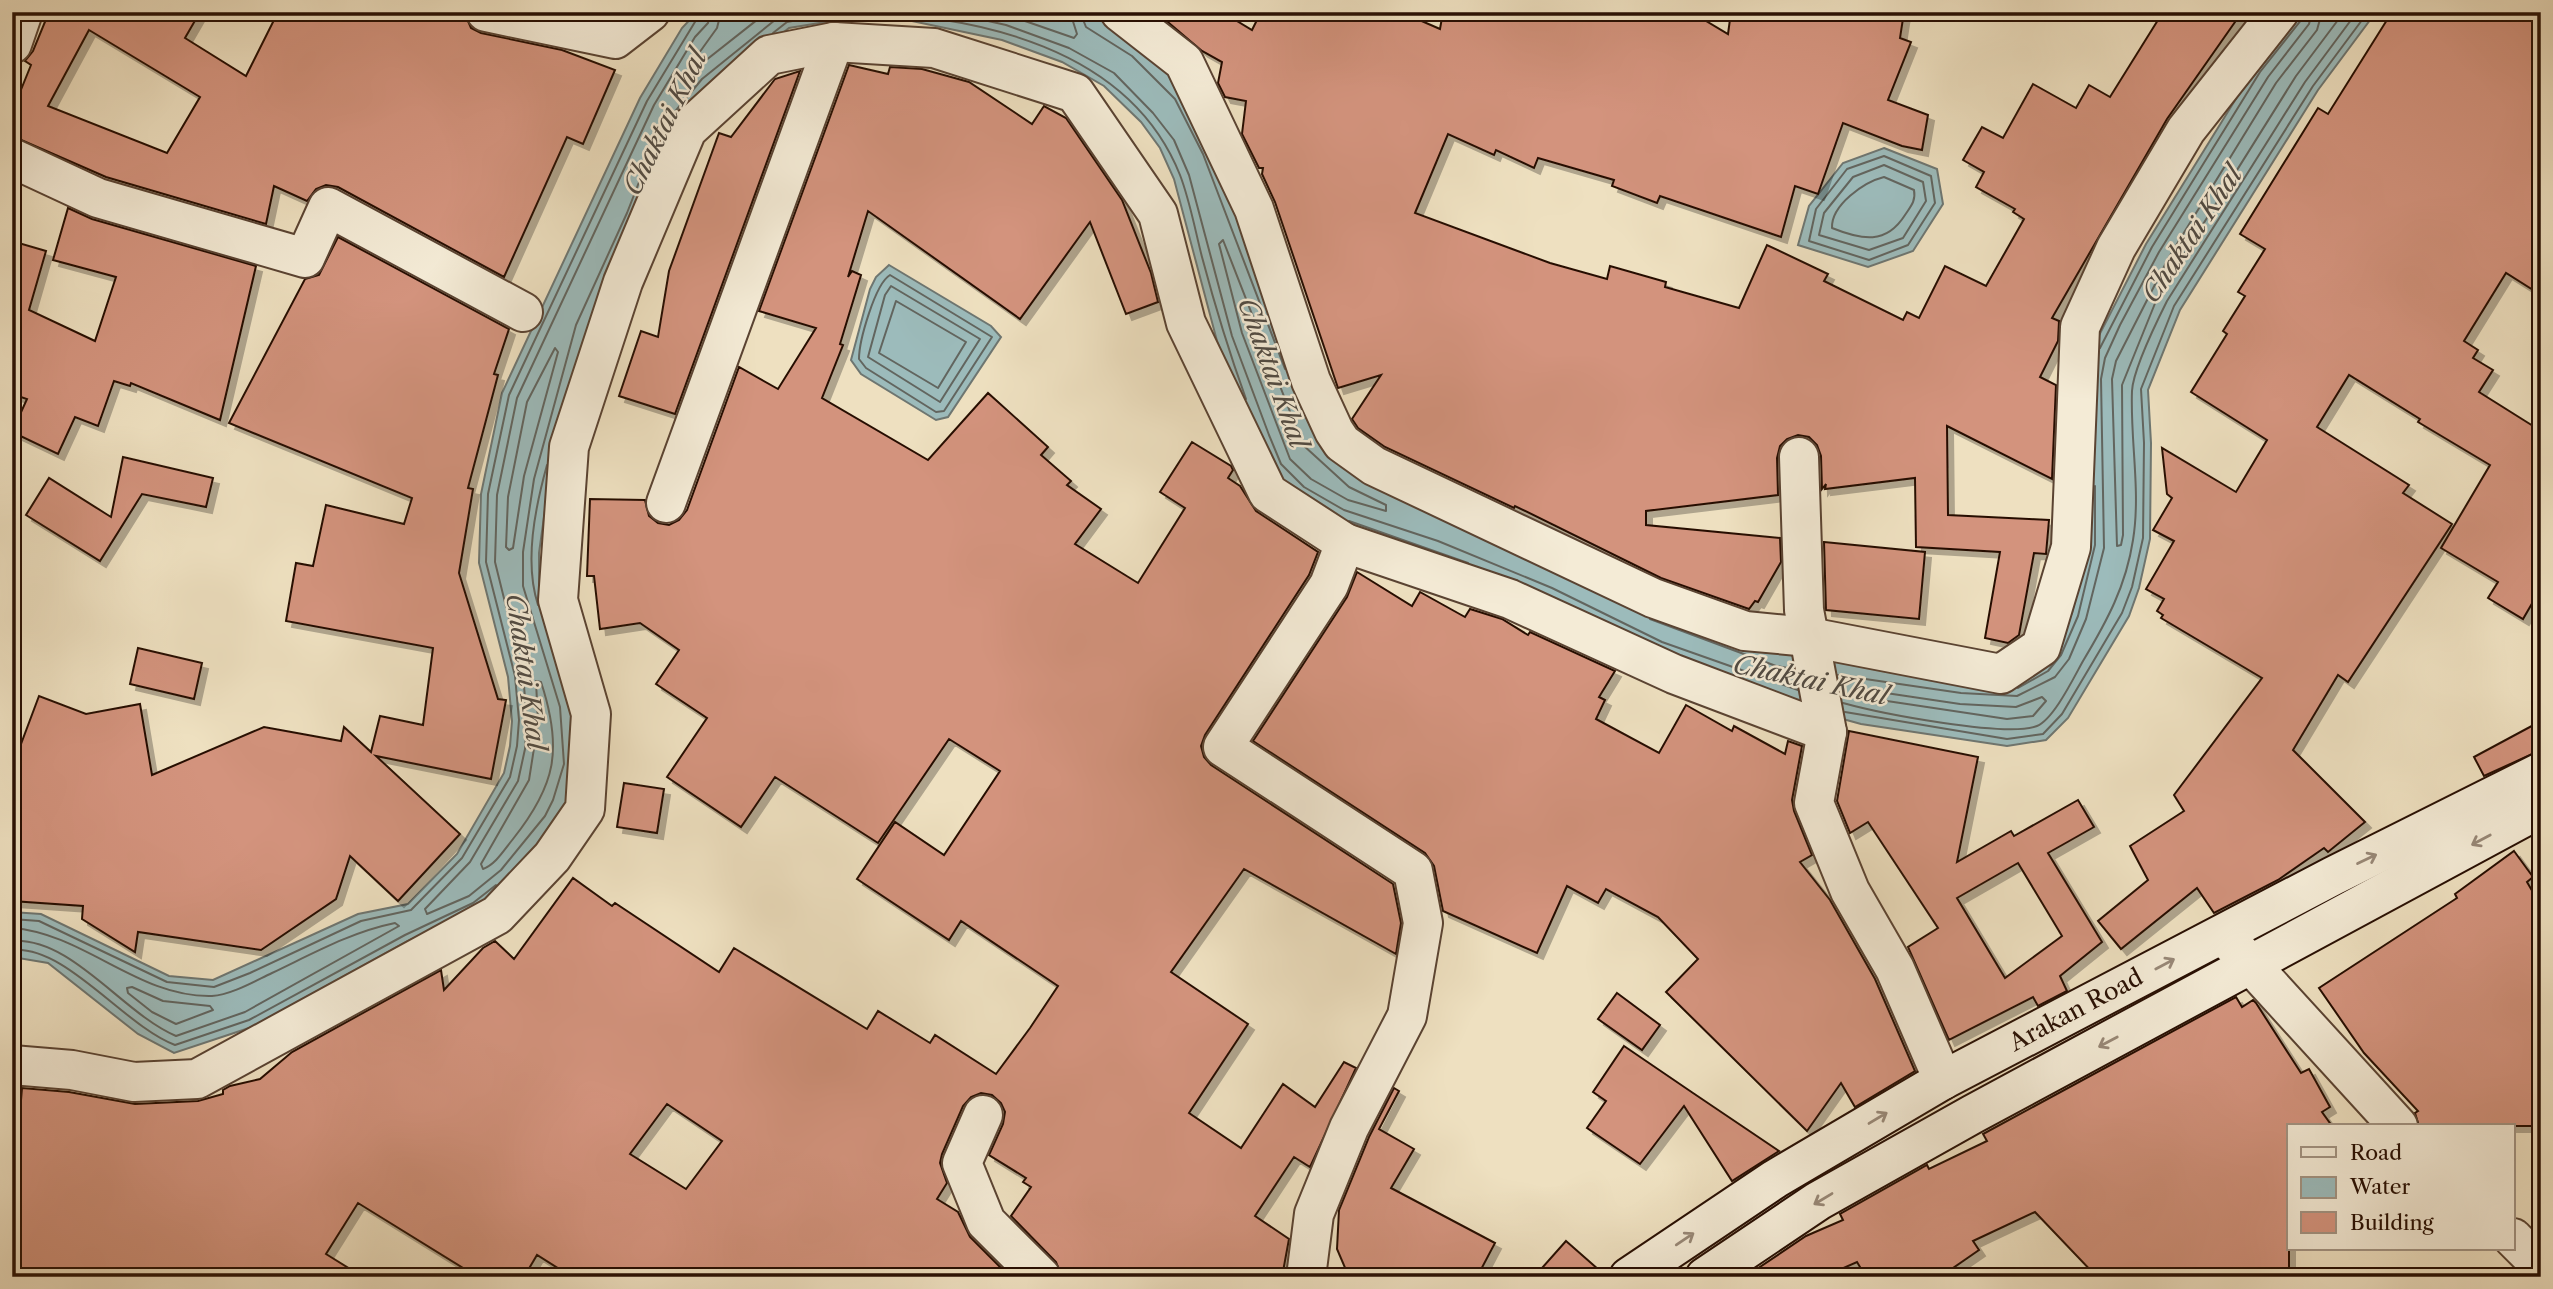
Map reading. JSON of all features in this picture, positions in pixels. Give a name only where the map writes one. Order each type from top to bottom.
[{"type":"street","points":[[12,44],[23,12]]},
{"type":"street","points":[[486,12],[615,39],[650,12]]},
{"type":"street","points":[[1120,12],[1184,62],[1254,209],[1311,381],[1342,443],[1374,466],[1653,598],[1745,631],[2001,674],[2041,647],[2071,547],[2080,327],[2116,248],[2186,130],[2279,12]]},
{"type":"street","points":[[12,1065],[72,1070],[134,1082],[197,1079],[497,915],[552,857],[586,809],[592,714],[558,600],[569,447],[623,282],[687,130],[769,55],[834,42],[934,48],[1075,93],[1158,214],[1186,323],[1268,493],[1345,543],[1510,599],[1674,674],[1827,732]]},
{"type":"street","points":[[666,503],[834,42]]},
{"type":"street","points":[[12,158],[98,198],[305,257],[328,207],[523,312]]},
{"type":"street","points":[[1798,457],[1804,610],[1827,732],[1814,803],[1850,891],[1895,969],[1943,1080]]},
{"type":"street","points":[[1306,1277],[1314,1214],[1349,1128],[1407,1016],[1423,923],[1413,871],[1223,747],[1329,585],[1345,543]]},
{"type":"street","name":"Arakan Road","points":[[1629,1277],[1775,1179],[1943,1080],[2222,933],[2541,772]]},
{"type":"street","name":"Arakan Road","points":[[1705,1277],[1830,1194],[2541,808]]},
{"type":"street","points":[[2222,933],[2396,1124]]},
{"type":"street","points":[[984,1115],[962,1163],[986,1222],[1041,1277]]},
{"type":"street","points":[[2514,1239],[2541,1266]]},
{"type":"water","name":"Chaktai Khal","points":[[697,12],[1091,12],[1142,43],[1188,89],[1326,432],[1673,613],[1963,677],[2055,651],[2072,613],[2089,544],[2090,353],[2146,244],[2255,68],[2298,12],[2376,12],[2318,90],[2180,310],[2148,390],[2151,443],[2150,539],[2139,588],[2129,616],[2068,718],[2046,740],[2007,746],[1861,724],[1774,700],[1338,524],[1295,500],[1254,440],[1217,341],[1174,179],[1160,148],[1141,122],[1104,86],[1062,62],[1002,40],[912,21],[844,19],[789,28],[712,91],[549,481],[539,553],[539,585],[576,705],[580,766],[558,825],[477,909],[408,941],[252,1027],[174,1053],[138,1034],[48,963],[12,957],[12,912],[41,914],[169,976],[213,980],[358,914],[408,904],[457,854],[504,773],[510,746],[512,721],[508,677],[479,563],[481,494],[502,393],[640,98],[682,28]]},
{"type":"water","points":[[1884,148],[1937,169],[1943,204],[1913,251],[1868,267],[1798,245],[1809,206],[1843,163]]},
{"type":"water","points":[[889,265],[991,326],[1001,337],[948,417],[936,420],[861,374],[851,360],[870,289],[876,277]]},
{"type":"building","points":[[49,12],[200,12],[185,38],[246,76],[278,12],[461,12],[465,14],[471,28],[481,33],[562,50],[615,70],[583,144],[567,137],[504,277],[338,187],[326,185],[316,189],[307,201],[274,186],[266,224],[106,177],[12,136],[12,112],[31,65],[25,61],[33,51]],"holes":[[[89,30],[200,97],[167,153],[48,106]]]},
{"type":"building","points":[[1156,12],[1222,12],[1252,30],[1261,12],[1401,12],[1440,29],[1443,12],[1691,12],[1728,34],[1731,12],[1904,12],[1900,38],[1911,42],[1888,100],[1928,115],[1922,150],[1902,146],[1843,123],[1818,194],[1795,186],[1781,237],[1660,196],[1657,203],[1612,186],[1614,180],[1538,158],[1534,168],[1496,150],[1494,155],[1448,134],[1415,213],[1550,263],[1607,279],[1610,266],[1666,282],[1665,287],[1739,308],[1767,245],[1828,274],[1824,281],[1903,320],[1907,312],[1919,318],[1945,266],[1986,286],[2024,219],[2013,212],[2015,209],[1976,187],[1984,172],[1963,160],[1982,127],[2003,138],[2033,84],[2076,108],[2089,85],[2110,97],[2163,12],[2242,12],[2167,119],[2052,318],[2059,321],[2058,341],[2040,377],[2056,385],[2052,479],[1947,426],[1948,515],[2049,520],[2046,554],[2034,553],[2019,635],[2008,643],[1985,638],[2000,552],[1916,547],[1915,478],[1825,489],[1826,484],[1822,489],[1821,456],[1817,445],[1809,437],[1798,435],[1787,439],[1780,446],[1777,458],[1778,495],[1646,511],[1646,525],[1780,538],[1781,562],[1758,602],[1755,601],[1749,609],[1661,578],[1515,506],[1514,508],[1385,447],[1358,428],[1352,419],[1381,375],[1338,388],[1275,202],[1262,174],[1263,168],[1259,168],[1242,134],[1246,101],[1225,97],[1218,83],[1222,62],[1202,51]]},
{"type":"building","points":[[2392,12],[2541,12],[2541,295],[2506,273],[2464,341],[2478,350],[2473,358],[2493,370],[2479,392],[2541,431],[2541,588],[2523,619],[2488,598],[2498,582],[2441,548],[2490,465],[2418,422],[2420,419],[2349,375],[2317,427],[2409,485],[2403,493],[2452,524],[2348,682],[2338,675],[2293,750],[2365,822],[2328,852],[2324,848],[2278,880],[2214,913],[2197,888],[2121,949],[2098,921],[2148,880],[2130,846],[2184,811],[2174,795],[2262,678],[2161,618],[2163,615],[2157,611],[2164,599],[2146,589],[2174,541],[2153,530],[2172,498],[2167,494],[2162,448],[2236,492],[2267,440],[2191,392],[2227,334],[2223,331],[2245,296],[2238,292],[2265,249],[2240,234],[2318,108],[2328,114]]},
{"type":"building","points":[[849,65],[888,74],[890,67],[922,69],[969,82],[1032,124],[1044,106],[1066,118],[1122,200],[1151,273],[1158,302],[1126,314],[1090,222],[1020,319],[868,211],[848,277],[852,271],[861,275],[840,344],[843,345],[822,398],[928,460],[988,393],[1048,447],[1041,455],[1071,481],[1067,485],[1101,509],[1075,544],[1138,583],[1185,508],[1160,492],[1192,442],[1231,466],[1233,470],[1228,478],[1240,486],[1256,511],[1318,552],[1309,575],[1205,735],[1201,746],[1204,757],[1211,765],[1393,884],[1401,923],[1396,954],[1244,869],[1171,972],[1248,1024],[1189,1113],[1241,1148],[1283,1084],[1315,1107],[1344,1062],[1356,1068],[1310,1167],[1294,1157],[1255,1216],[1289,1239],[1282,1277],[1062,1277],[1056,1262],[1011,1216],[1031,1187],[1023,1182],[1026,1178],[989,1155],[1003,1124],[1005,1112],[1001,1103],[992,1095],[981,1093],[971,1097],[963,1106],[942,1154],[940,1163],[947,1183],[937,1199],[958,1212],[970,1237],[1010,1277],[572,1277],[537,1255],[524,1277],[476,1276],[358,1203],[326,1254],[363,1277],[23,1277],[12,1270],[12,1101],[21,1100],[22,1088],[69,1092],[135,1104],[198,1101],[223,1094],[223,1090],[230,1086],[260,1079],[292,1052],[441,970],[444,990],[483,948],[495,941],[514,959],[573,878],[612,906],[615,903],[719,972],[734,948],[867,1029],[878,1011],[930,1043],[935,1035],[996,1074],[1058,986],[961,921],[949,940],[857,879],[895,822],[944,855],[1000,771],[949,739],[878,843],[775,777],[741,827],[667,777],[707,718],[656,684],[679,650],[640,623],[600,629],[594,576],[587,576],[590,499],[645,500],[649,516],[658,523],[669,525],[679,520],[687,510],[739,367],[778,389],[816,328],[759,311]],"holes":[[[667,1104],[722,1141],[686,1189],[630,1154]]]},
{"type":"building","points":[[800,71],[675,414],[619,396],[641,331],[658,337],[669,271],[719,133],[731,137],[775,79]]},
{"type":"building","points":[[68,208],[92,219],[256,266],[220,420],[131,383],[130,386],[114,381],[98,426],[75,417],[58,454],[12,432],[27,399],[12,394],[12,241],[46,251],[29,310],[95,341],[116,277],[53,260]]},
{"type":"building","points":[[338,237],[509,329],[494,374],[498,375],[468,488],[473,489],[459,573],[498,699],[506,700],[491,779],[376,756],[460,834],[398,901],[350,856],[336,899],[261,950],[138,932],[135,952],[82,919],[83,906],[12,901],[12,768],[39,696],[86,714],[140,704],[152,775],[264,727],[341,741],[344,727],[371,752],[380,716],[423,725],[433,648],[286,621],[296,563],[313,566],[326,505],[404,524],[412,498],[229,423],[305,279],[319,275]]},
{"type":"building","points":[[123,457],[213,478],[206,507],[142,494],[100,561],[26,515],[49,478],[111,517]]},
{"type":"building","points":[[1824,542],[1925,552],[1919,619],[1826,610]]},
{"type":"building","points":[[1357,572],[1412,606],[1420,592],[1465,617],[1470,609],[1502,619],[1528,635],[1530,632],[1615,671],[1599,697],[1605,700],[1596,719],[1659,753],[1686,705],[1732,731],[1734,726],[1785,754],[1788,741],[1802,746],[1792,800],[1812,855],[1800,862],[1830,900],[1875,979],[1915,1071],[1855,1107],[1841,1083],[1807,1131],[1666,992],[1698,959],[1658,917],[1606,889],[1598,903],[1567,886],[1537,953],[1443,911],[1434,866],[1425,853],[1253,741],[1347,597]]},
{"type":"building","points":[[138,648],[202,663],[194,699],[130,684]]},
{"type":"building","points":[[2541,721],[2541,750],[2484,776],[2474,757]]},
{"type":"building","points":[[1849,731],[1978,757],[1957,862],[2011,831],[2014,836],[2078,800],[2094,827],[2048,853],[2102,942],[2060,976],[2067,991],[2038,1006],[2033,997],[1949,1040],[1908,947],[1938,928],[1868,822],[1850,833],[1837,801]],"holes":[[[2018,863],[2062,936],[2005,978],[1957,898]]]},
{"type":"building","points":[[624,783],[664,789],[657,833],[617,827]]},
{"type":"building","points":[[2514,851],[2533,877],[2527,882],[2541,906],[2541,1126],[2418,1124],[2415,1113],[2418,1111],[2364,1053],[2319,988],[2457,898],[2455,894]]},
{"type":"building","points":[[1617,993],[1660,1025],[1642,1050],[1598,1019]]},
{"type":"building","points":[[2236,997],[2242,1007],[2253,1000],[2256,1003],[2301,1073],[2309,1069],[2330,1107],[2322,1112],[2331,1124],[2287,1124],[2289,1277],[2097,1277],[2035,1212],[1973,1241],[1979,1250],[1940,1277],[1866,1277],[1857,1262],[1823,1277],[1745,1277],[1806,1236],[1843,1220],[1840,1214],[1927,1165],[1929,1169],[1987,1141],[1983,1134]]},
{"type":"building","points":[[1624,1046],[1779,1151],[1732,1181],[1684,1106],[1640,1164],[1587,1128],[1606,1101],[1593,1092]]},
{"type":"building","points":[[1394,1088],[1399,1091],[1379,1129],[1414,1149],[1391,1188],[1495,1243],[1477,1277],[1349,1277],[1337,1249],[1339,1210],[1369,1137]]},
{"type":"building","points":[[1566,1241],[1607,1277],[1534,1277]]}]
